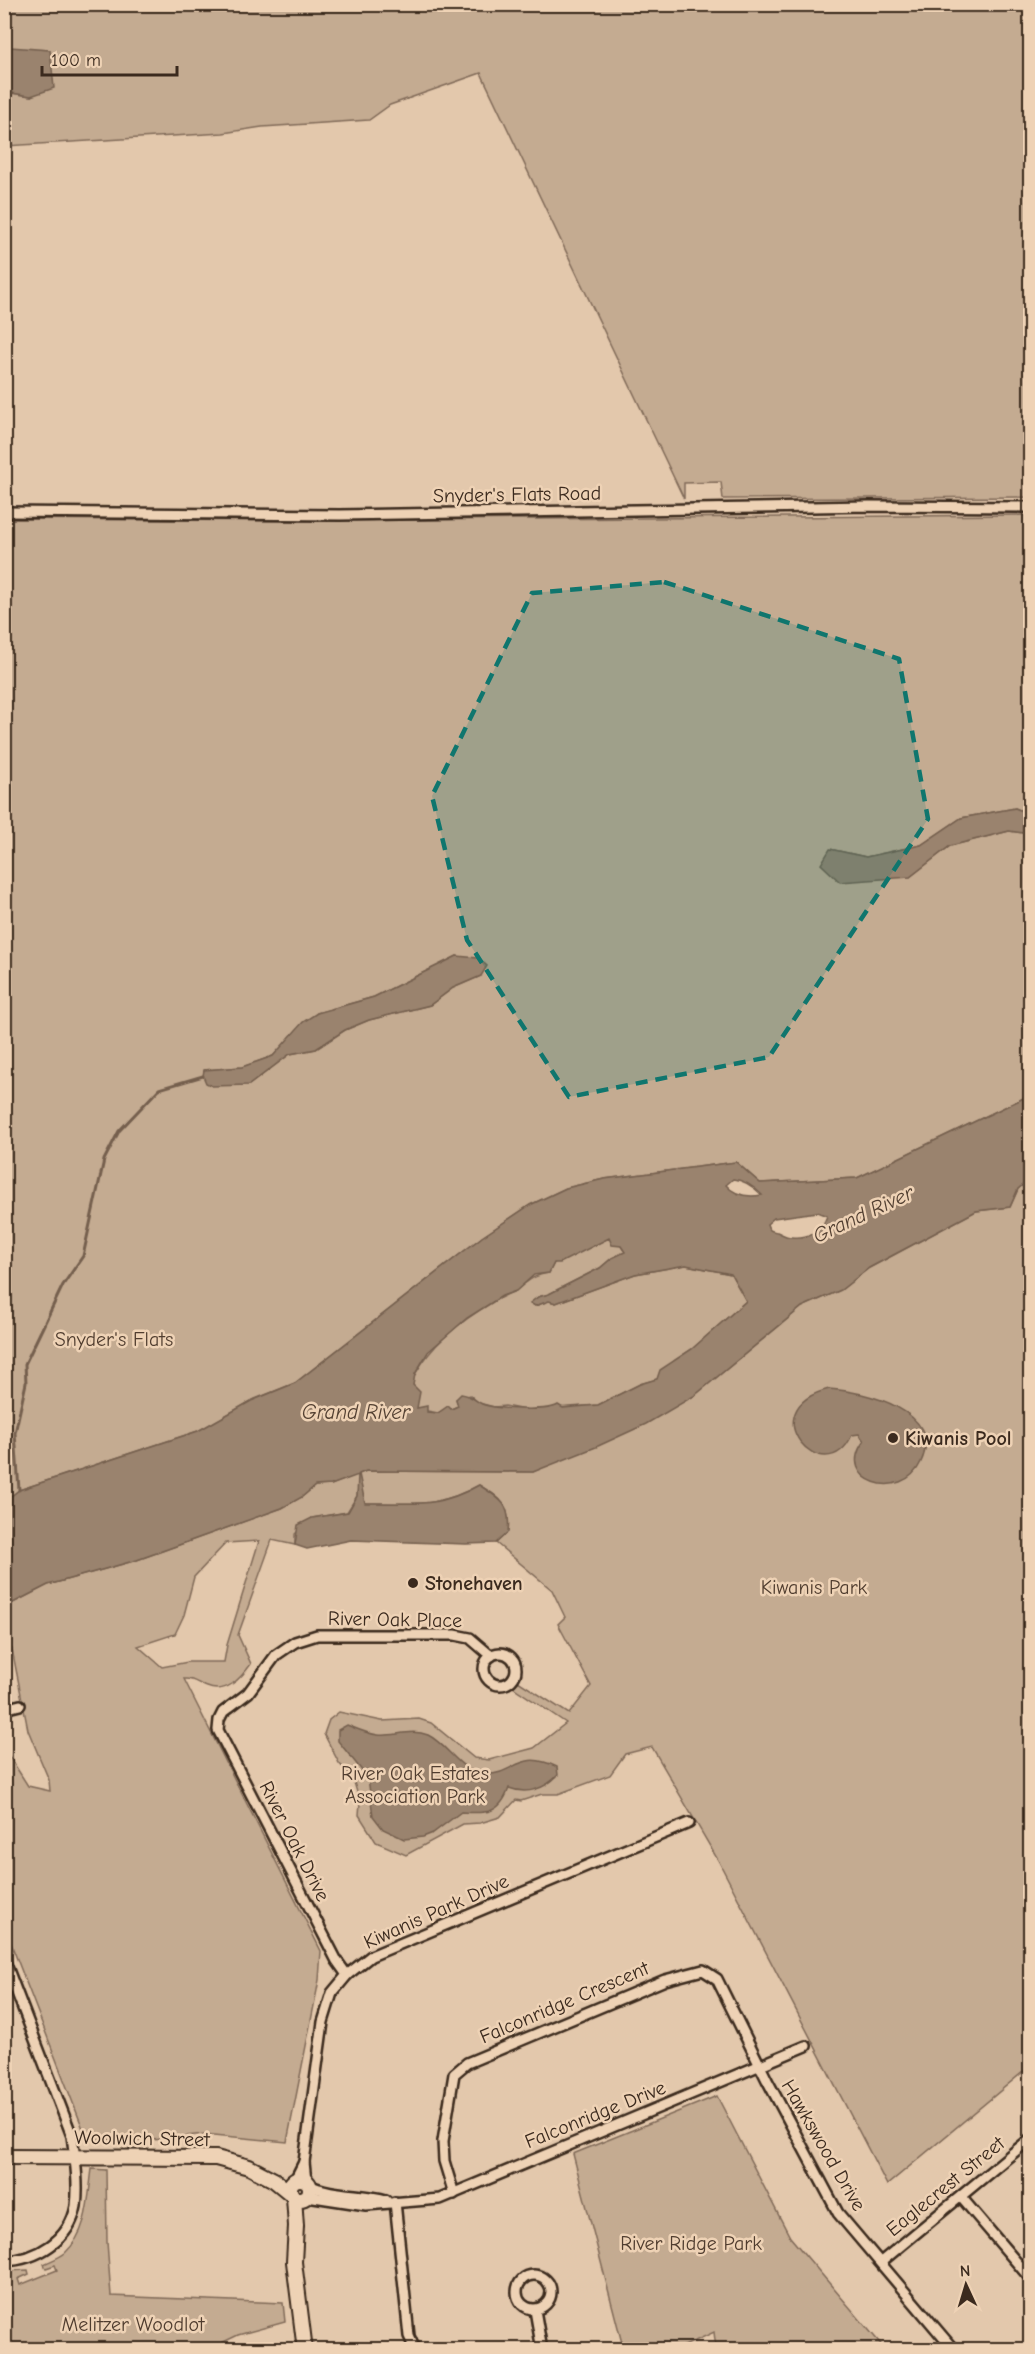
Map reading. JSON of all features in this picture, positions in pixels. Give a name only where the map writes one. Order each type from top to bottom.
[{"type":"street","name":"Snyder's Flats Road","points":[[4,512],[340,515],[869,506],[1030,507]]},
{"type":"street","name":"River Oak Place","points":[[219,1720],[223,1712],[248,1693],[276,1655],[295,1642],[317,1635],[455,1635],[470,1638],[491,1656]]},
{"type":"street","points":[[4,1709],[20,1705]]},
{"type":"street","name":"River Oak Drive","points":[[219,1720],[218,1730],[337,1961],[347,1976]]},
{"type":"street","name":"Kiwanis Park Drive","points":[[300,2189],[323,2022],[332,1993],[347,1976],[370,1956],[689,1823]]},
{"type":"street","points":[[4,1959],[72,2136],[76,2206],[70,2223],[61,2237],[47,2248],[33,2256],[4,2261]]},
{"type":"street","name":"Falconridge Crescent","points":[[454,2194],[444,2161],[443,2141],[454,2074],[466,2062],[665,1980],[703,1970],[717,1979],[760,2066]]},
{"type":"street","name":"Falconridge Drive","points":[[300,2189],[315,2199],[366,2205],[420,2202],[454,2194],[511,2168],[806,2046]]},
{"type":"street","name":"Hawkswood Drive","points":[[760,2066],[838,2213],[954,2349]]},
{"type":"street","name":"Eaglecrest Street","points":[[881,2262],[1030,2139]]},
{"type":"street","name":"Woolwich Street","points":[[4,2157],[216,2158],[249,2167],[274,2180],[300,2189]]},
{"type":"street","points":[[300,2189],[294,2262],[305,2349]]},
{"type":"street","points":[[961,2197],[1030,2278]]},
{"type":"street","points":[[395,2202],[409,2336],[413,2345],[418,2349]]},
{"type":"street","points":[[535,2310],[542,2349]]},
{"type":"highlighted area","points":[[664,582],[899,659],[928,819],[769,1057],[569,1097],[467,940],[432,796],[532,593]]},
{"type":"green space","points":[[5,5],[1030,5],[1030,497],[723,499],[721,482],[684,483],[684,499],[481,73],[390,105],[369,120],[262,127],[223,133],[5,146],[5,92],[31,96],[5,40]]},
{"type":"green space","name":"Snyder's Flats","points":[[1030,515],[1030,814],[1015,808],[961,818],[921,845],[866,857],[830,849],[910,877],[950,846],[1009,831],[1030,834],[1030,1095],[857,1178],[760,1183],[736,1162],[604,1179],[566,1188],[530,1205],[482,1237],[295,1383],[255,1399],[198,1431],[19,1490],[5,1501],[5,519],[294,521]],"holes":[[[457,956],[481,976],[453,988],[430,1005],[369,1020],[345,1030],[316,1049],[290,1054],[249,1085],[204,1070],[242,1067],[273,1056],[317,1013],[374,997]]]},
{"type":"green space","name":"Kiwanis Park","points":[[1030,1179],[1030,2066],[887,2185],[718,1860],[652,1747],[625,1754],[610,1775],[558,1794],[542,1794],[521,1801],[516,1800],[500,1817],[480,1823],[463,1824],[406,1855],[376,1842],[359,1815],[360,1802],[353,1779],[339,1763],[324,1734],[329,1720],[339,1712],[382,1721],[419,1719],[431,1723],[474,1758],[489,1760],[534,1748],[566,1723],[513,1687],[518,1681],[569,1714],[591,1686],[558,1624],[565,1617],[552,1590],[496,1543],[508,1532],[509,1523],[506,1509],[499,1499],[479,1485],[463,1493],[436,1501],[364,1503],[359,1478],[357,1496],[347,1512],[312,1518],[295,1534],[295,1545],[272,1540],[238,1635],[251,1664],[243,1675],[232,1684],[220,1689],[184,1679],[321,1951],[319,1980],[287,2142],[204,2134],[153,2140],[87,2139],[5,1928],[5,1735],[9,1756],[28,1786],[50,1791],[49,1780],[28,1730],[12,1649],[5,1652],[5,1607],[48,1585],[137,1560],[282,1508],[302,1497],[315,1486],[331,1485],[366,1471],[533,1472],[694,1396],[802,1307],[840,1290],[869,1268],[976,1211],[1010,1207],[1018,1189]],"holes":[[[259,1541],[227,1645],[224,1662],[188,1662],[162,1667],[138,1646],[175,1634],[184,1615],[194,1577],[226,1543]]]},
{"type":"green space","points":[[609,1238],[621,1246],[625,1252],[612,1258],[600,1268],[549,1294],[538,1297],[531,1303],[535,1306],[549,1301],[556,1303],[635,1274],[686,1265],[731,1274],[746,1301],[692,1349],[675,1360],[657,1379],[640,1384],[598,1405],[525,1410],[479,1403],[470,1395],[456,1399],[458,1406],[451,1409],[448,1407],[438,1413],[417,1409],[414,1377],[431,1351],[459,1324],[532,1279],[549,1273],[554,1263]]},
{"type":"green space","name":"River Ridge Park","points":[[717,2096],[790,2237],[885,2349],[716,2349],[714,2332],[678,2349],[623,2347],[573,2154]]},
{"type":"green space","name":"Melitzer Woodlot","points":[[92,2169],[106,2170],[107,2242],[111,2296],[283,2303],[285,2322],[238,2335],[209,2349],[5,2349],[5,2271],[28,2270],[29,2274],[18,2279],[20,2285],[57,2270],[55,2265],[46,2268],[44,2264],[65,2253],[73,2245],[86,2214]]},
{"type":"water","points":[[5,40],[10,47],[50,50],[54,88],[31,96],[5,92]]},
{"type":"water","points":[[1015,808],[1030,814],[1030,834],[1009,831],[950,846],[910,877],[840,882],[821,864],[830,849],[866,857],[921,845],[961,818]]},
{"type":"water","points":[[457,956],[478,958],[487,966],[481,976],[453,988],[430,1005],[369,1020],[345,1030],[316,1049],[290,1054],[249,1085],[212,1086],[206,1083],[203,1076],[204,1070],[242,1067],[273,1056],[303,1022],[317,1013],[374,997]]},
{"type":"water","name":"Grand River","points":[[1030,1095],[1030,1179],[1018,1189],[1010,1207],[976,1211],[869,1268],[841,1290],[802,1307],[694,1396],[646,1424],[533,1472],[366,1471],[359,1474],[365,1503],[436,1501],[463,1493],[479,1485],[503,1503],[508,1515],[508,1532],[496,1543],[351,1540],[307,1549],[295,1545],[298,1525],[312,1518],[348,1512],[357,1496],[358,1475],[331,1485],[315,1486],[302,1497],[282,1508],[137,1560],[48,1585],[5,1607],[5,1501],[19,1490],[198,1431],[251,1401],[295,1383],[482,1237],[530,1205],[566,1188],[604,1179],[736,1162],[760,1183],[857,1178]],"holes":[[[733,1179],[746,1183],[762,1195],[738,1194],[726,1185]],[[817,1212],[827,1216],[818,1230],[803,1237],[787,1236],[770,1230],[767,1224],[774,1218]],[[609,1238],[612,1245],[621,1246],[625,1252],[612,1258],[600,1268],[530,1303],[535,1306],[549,1301],[556,1303],[635,1274],[686,1265],[731,1274],[746,1301],[692,1349],[660,1370],[657,1379],[640,1384],[598,1405],[563,1408],[558,1405],[533,1409],[509,1408],[482,1404],[461,1394],[456,1399],[458,1406],[451,1409],[448,1406],[438,1413],[427,1412],[427,1406],[417,1408],[420,1392],[413,1385],[415,1374],[428,1352],[467,1318],[502,1296],[516,1291],[534,1275],[549,1273],[554,1263],[560,1263]]]},
{"type":"water","name":"Kiwanis Pool","points":[[829,1389],[862,1394],[880,1400],[912,1417],[922,1429],[925,1444],[921,1462],[912,1475],[900,1482],[887,1484],[874,1482],[864,1476],[858,1467],[857,1455],[864,1441],[859,1434],[852,1435],[840,1451],[826,1456],[812,1452],[800,1442],[794,1428],[795,1413],[806,1399]]},
{"type":"water","points":[[347,1725],[378,1735],[415,1732],[428,1735],[468,1769],[484,1774],[503,1771],[525,1761],[534,1760],[557,1767],[558,1775],[542,1787],[529,1791],[509,1788],[496,1808],[478,1813],[461,1812],[433,1833],[423,1837],[404,1839],[383,1829],[373,1816],[368,1778],[338,1741],[338,1730]]},
{"type":"waterway","points":[[19,1490],[15,1433],[26,1383],[25,1364],[63,1285],[83,1256],[104,1160],[119,1131],[159,1089],[203,1076]]},
{"type":"place","name":"Kiwanis Pool","points":[[893,1438]]},
{"type":"place","name":"Stonehaven","points":[[413,1583]]},
{"type":"park label","name":"River Oak Estates Association Park","points":[[415,1784]]}]
